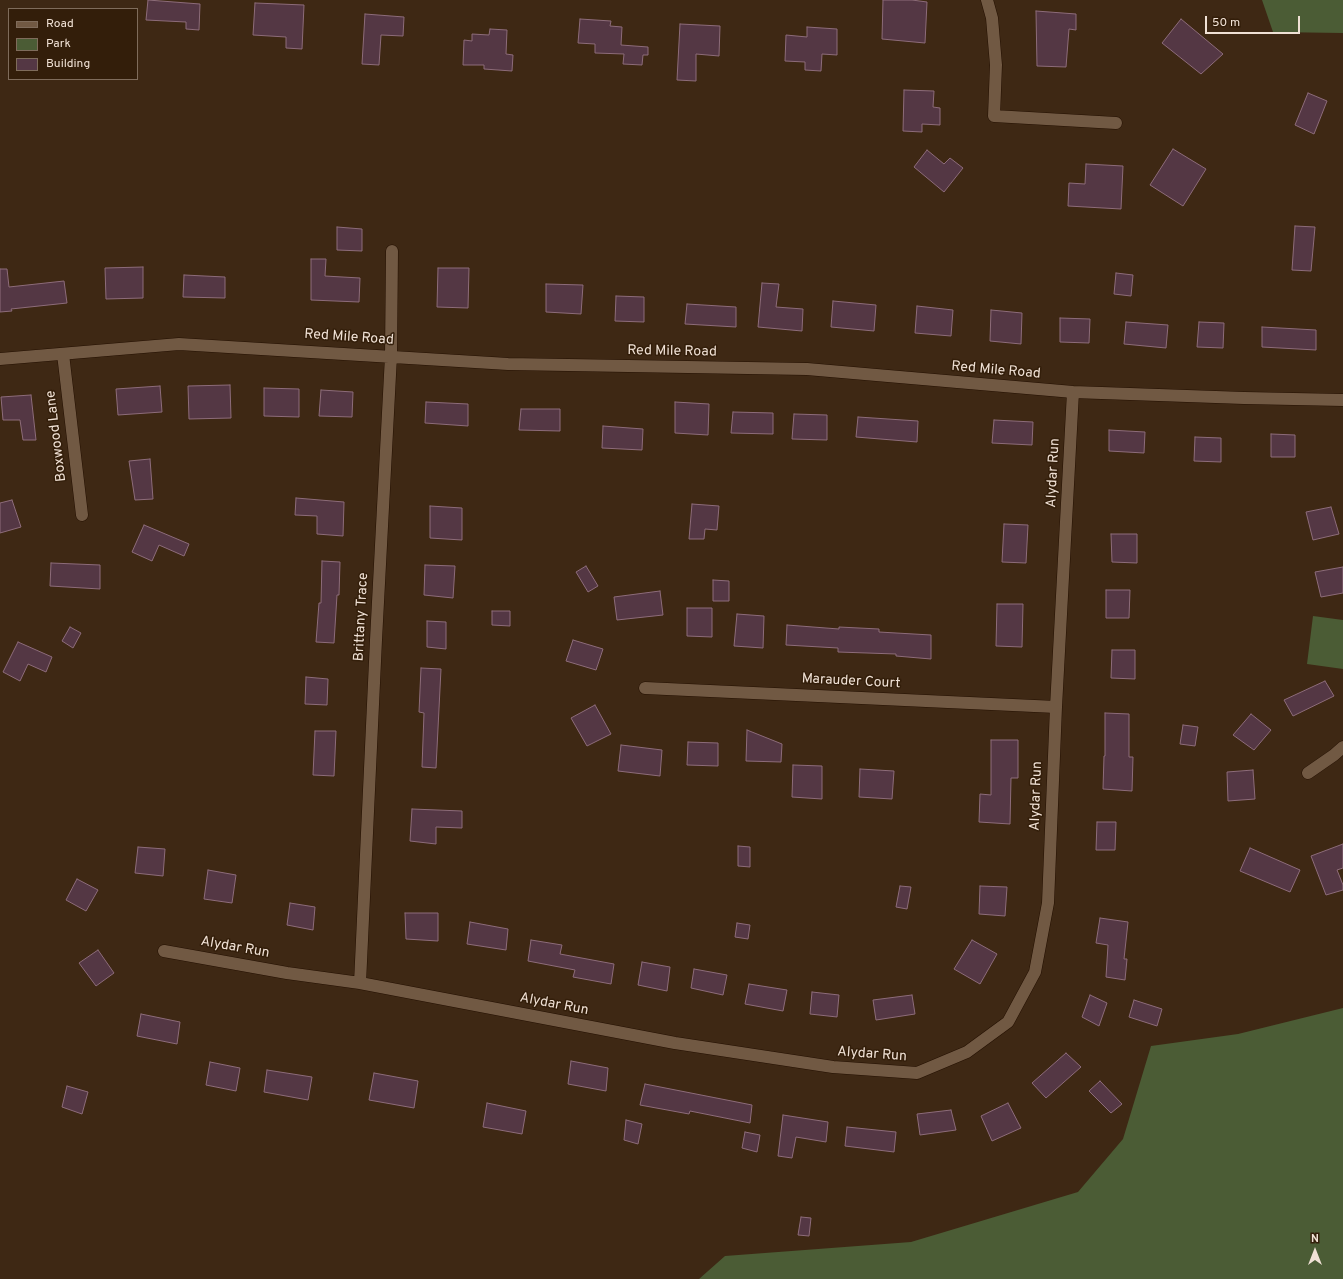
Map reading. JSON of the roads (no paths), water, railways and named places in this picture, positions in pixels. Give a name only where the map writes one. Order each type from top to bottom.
[{"type":"street","points":[[987,0],[992,18],[996,65],[994,116],[1116,123]]},
{"type":"street","name":"Brittany Trace","points":[[360,983],[375,648],[391,356],[392,251]]},
{"type":"street","name":"Red Mile Road","points":[[0,359],[179,344],[508,364],[807,369],[1073,392],[1343,400]]},
{"type":"street","name":"Boxwood Lane","points":[[62,354],[82,515]]},
{"type":"street","name":"Alydar Run","points":[[164,951],[287,973],[360,983],[675,1043],[833,1067],[917,1073],[967,1052],[1008,1022],[1035,972],[1048,903],[1056,707],[1073,392]]},
{"type":"street","name":"Marauder Court","points":[[645,688],[1056,707]]},
{"type":"street","points":[[1308,773],[1343,747]]}]
